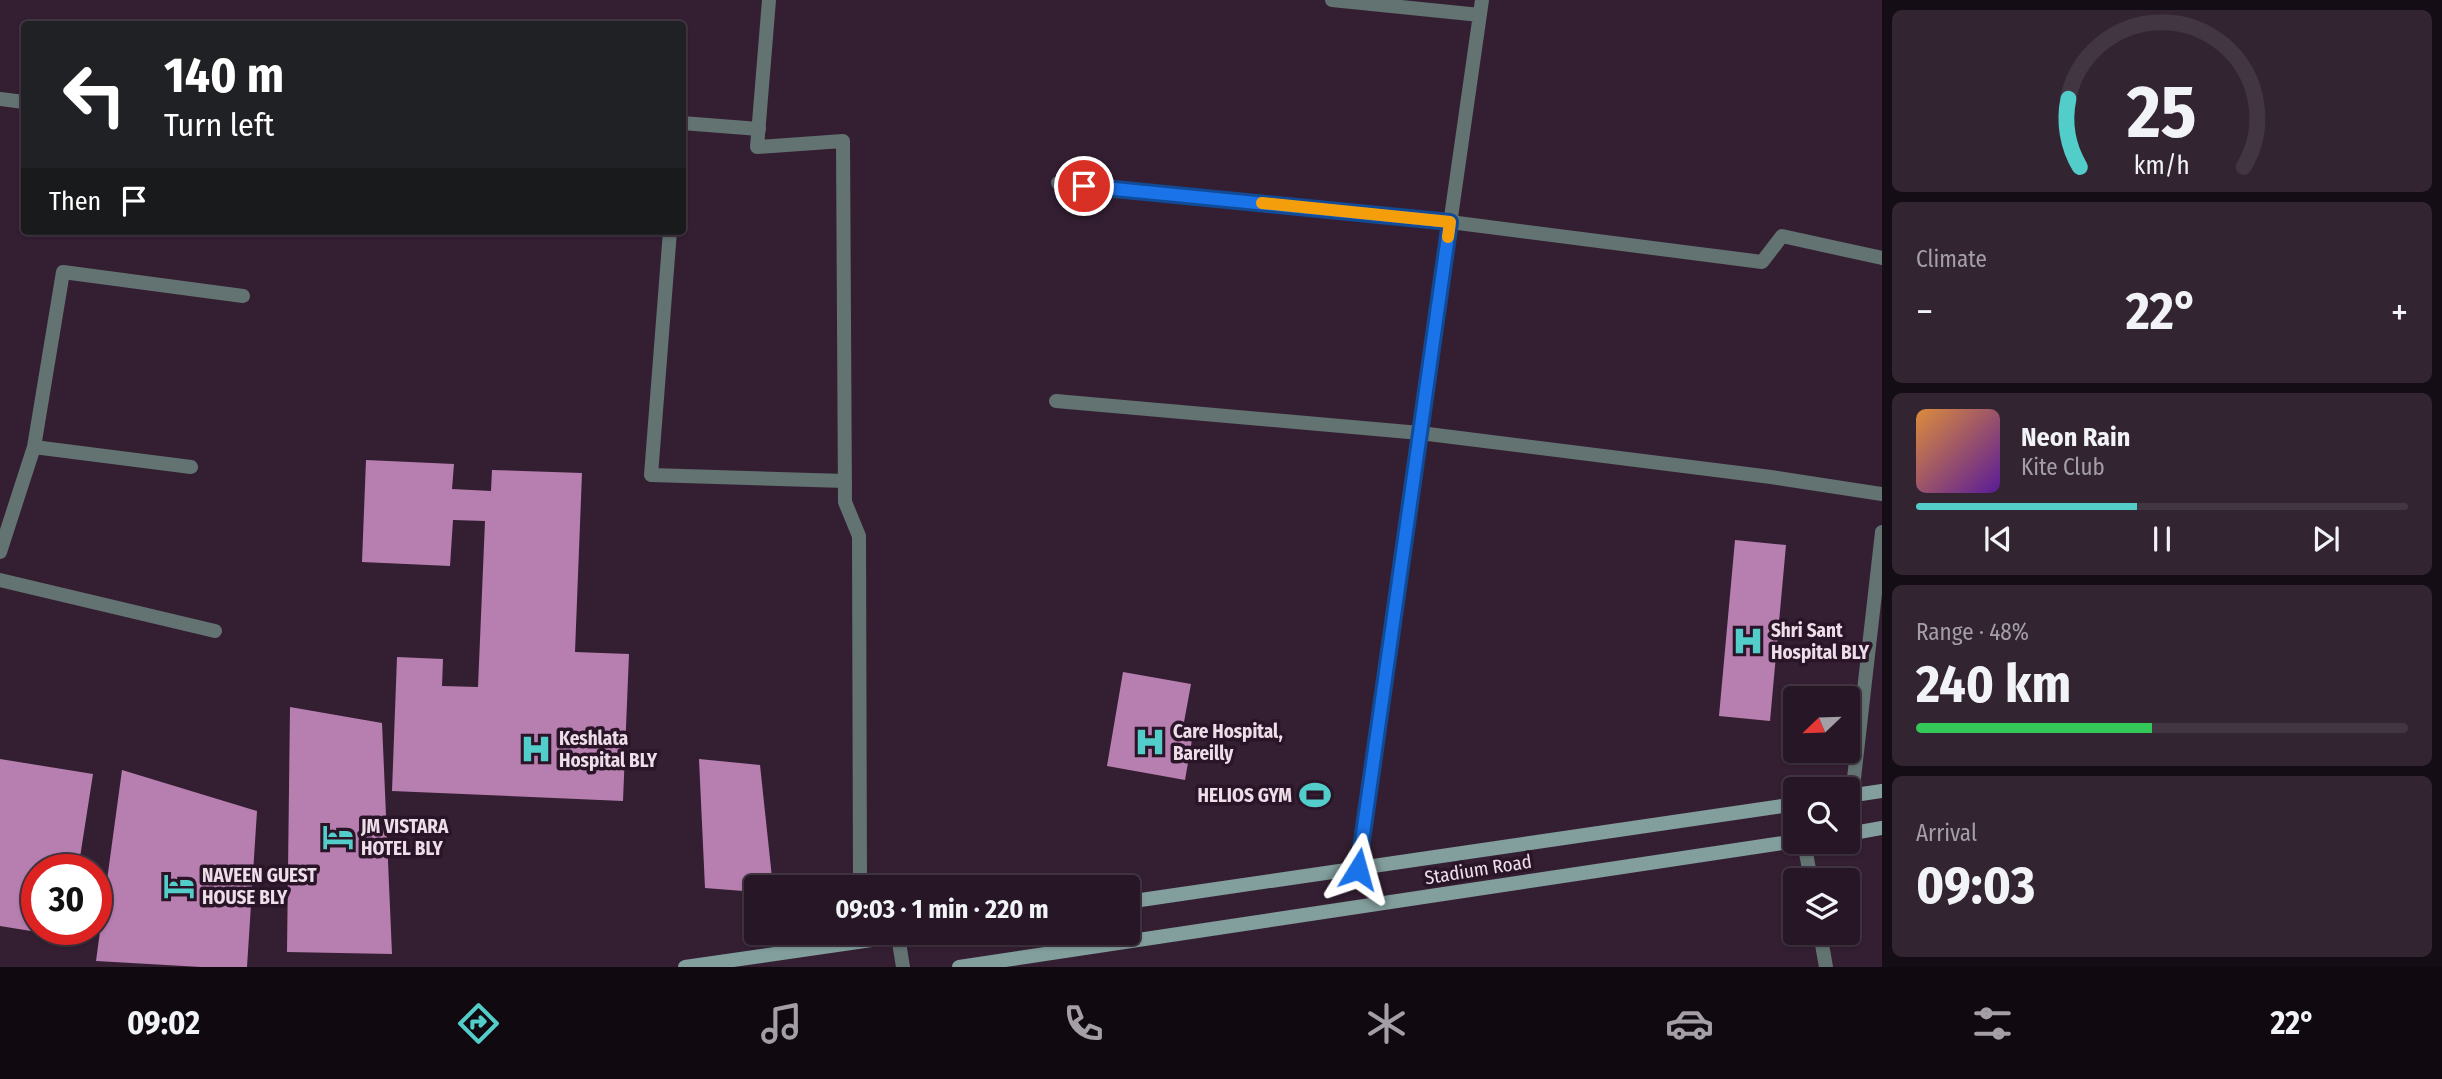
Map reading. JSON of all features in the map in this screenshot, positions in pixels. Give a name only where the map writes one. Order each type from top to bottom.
[{"type":"main road","points":[[1860,794],[1882,791]]},
{"type":"main road","name":"Stadium Road","points":[[1140,900],[1783,806]]},
{"type":"main road","points":[[1860,831],[1882,828]]},
{"type":"main road","name":"Stadium Road","points":[[959,967],[1783,843]]},
{"type":"main road","points":[[685,967],[813,945]]},
{"type":"street","points":[[769,0],[757,147],[843,141],[845,502],[859,536],[860,875]]},
{"type":"street","points":[[1332,0],[1481,7],[1358,869]]},
{"type":"street","points":[[0,99],[21,102]]},
{"type":"street","points":[[686,123],[759,130]]},
{"type":"street","points":[[1058,183],[1450,222],[1762,262],[1782,236],[1882,258]]},
{"type":"street","points":[[670,235],[651,475],[845,481]]},
{"type":"street","points":[[0,552],[34,447],[63,272],[243,296]]},
{"type":"street","points":[[1056,401],[1420,433],[1770,477],[1882,494]]},
{"type":"street","points":[[34,447],[191,467]]},
{"type":"street","points":[[1852,777],[1882,532]]},
{"type":"street","points":[[0,580],[215,631]]},
{"type":"street","points":[[899,945],[903,967]]},
{"type":"street","points":[[1822,945],[1826,967]]},
{"type":"building","points":[[366,460],[454,464],[452,489],[491,491],[492,470],[582,473],[575,652],[629,654],[623,801],[392,791],[397,657],[443,659],[442,686],[478,687],[485,521],[453,520],[450,566],[362,562]]},
{"type":"building","points":[[1735,540],[1786,545],[1770,721],[1719,716]]},
{"type":"building","points":[[1123,672],[1191,684],[1182,733],[1193,734],[1185,780],[1107,766]]},
{"type":"building","name":"JM VISTARA HOTEL BLY","points":[[290,707],[382,723],[392,954],[287,952]]},
{"type":"building","points":[[0,759],[93,774],[80,854],[21,854],[21,929],[0,926]]},
{"type":"building","points":[[699,759],[760,765],[772,875],[744,875],[744,891],[705,888]]},
{"type":"building","name":"NAVEEN GUEST HOUSE BLY","points":[[122,770],[257,811],[247,967],[96,961],[98,945],[112,945],[111,854]]},
{"type":"slow traffic","points":[[1262,203],[1450,222],[1448,237]]},
{"type":"place","name":"Shri Sant Hospital BLY","points":[[1748,641]]},
{"type":"place","name":"Care Hospital, Bareilly","points":[[1150,742]]},
{"type":"place","name":"Keshlata Hospital BLY","points":[[536,749]]},
{"type":"place","name":"HELIOS GYM","points":[[1315,795]]},
{"type":"place","name":"JM VISTARA HOTEL BLY","points":[[338,837]]},
{"type":"place","name":"NAVEEN GUEST HOUSE BLY","points":[[179,886]]},
{"type":"route","points":[[1084,186],[1450,222],[1358,869]]}]
